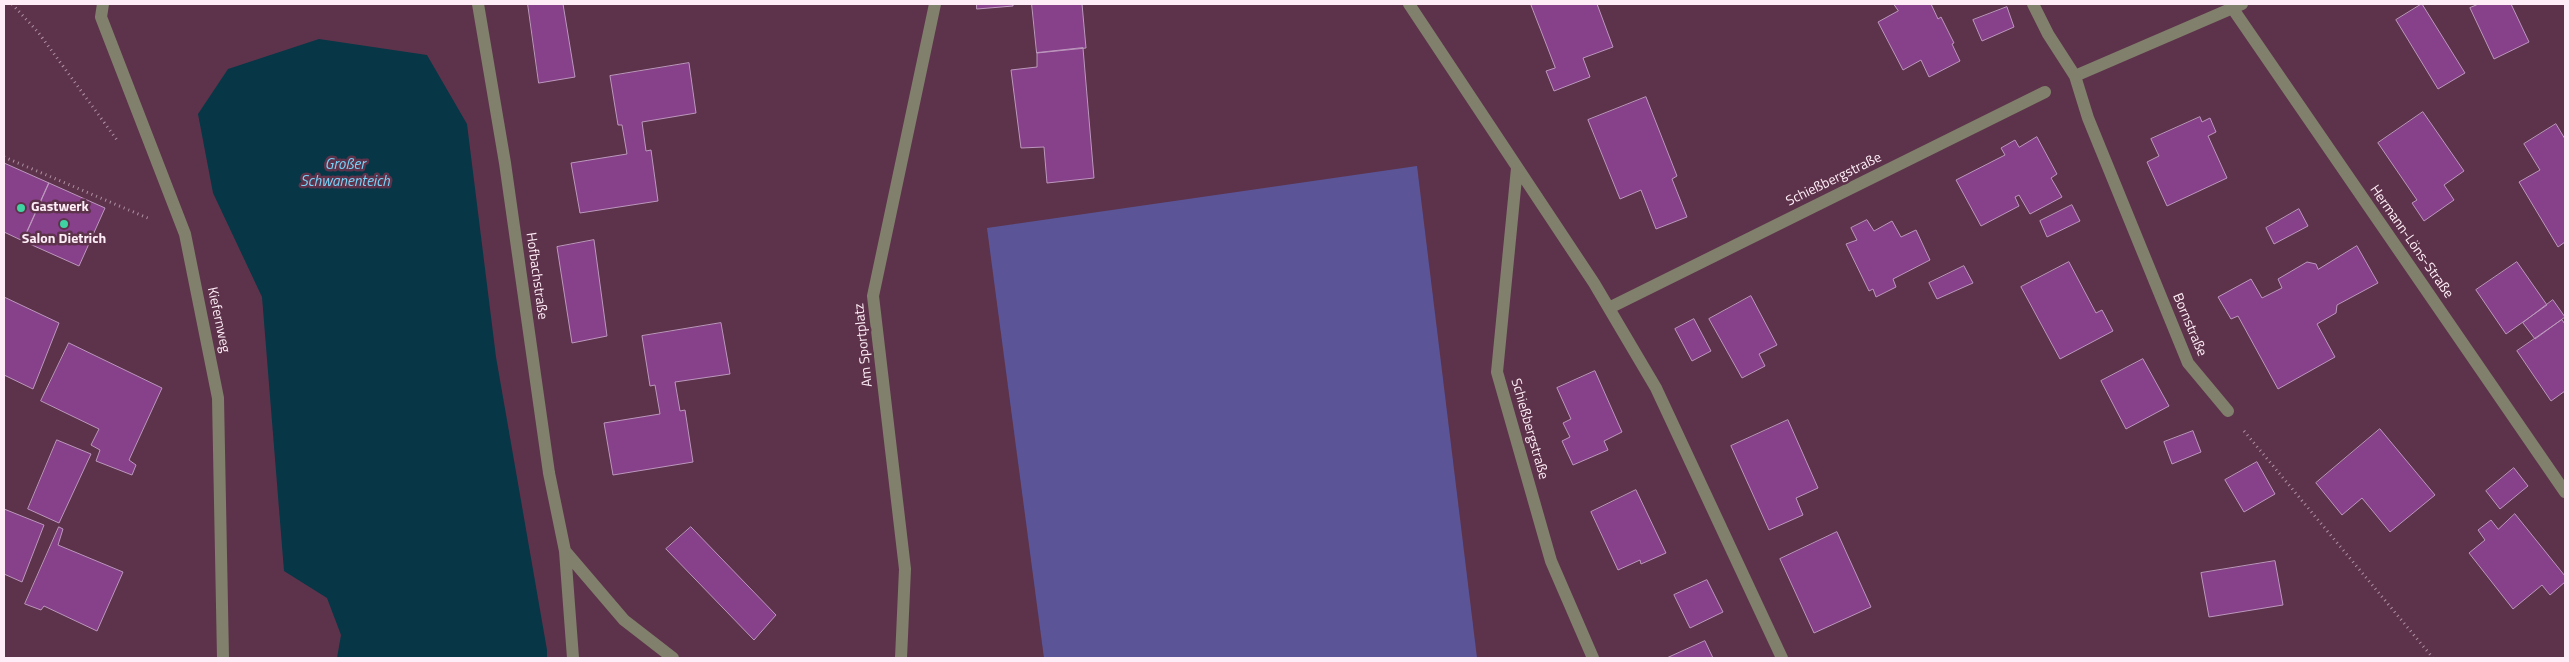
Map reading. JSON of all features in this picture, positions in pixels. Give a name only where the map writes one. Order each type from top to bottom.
[{"type":"street","name":"Kiefernweg","points":[[103,4],[101,17],[185,234],[218,398],[223,658]]},
{"type":"street","name":"Hofbachstraße","points":[[478,4],[505,163],[549,474],[565,551],[572,658]]},
{"type":"street","name":"Am Sportplatz","points":[[901,658],[905,569],[874,296],[935,4]]},
{"type":"street","points":[[1409,4],[1609,308],[1656,388],[1782,658]]},
{"type":"street","name":"Bornstraße","points":[[2033,4],[2048,34],[2075,76],[2088,118],[2188,363],[2228,411]]},
{"type":"street","points":[[2075,76],[2238,7]]},
{"type":"street","name":"Hermann-Löns-Straße","points":[[2238,7],[2565,492]]},
{"type":"street","name":"Schießbergstraße","points":[[1609,308],[2045,92]]},
{"type":"street","name":"Schießbergstraße","points":[[1517,168],[1497,372],[1551,561],[1593,658]]},
{"type":"street","name":"Hofbachstraße","points":[[565,551],[624,620],[673,658]]},
{"type":"path","points":[[12,4],[38,32],[120,145]]},
{"type":"path","points":[[4,157],[185,234]]},
{"type":"path","points":[[2228,411],[2433,658]]},
{"type":"shaded area","points":[[1417,166],[1477,658],[1044,658],[987,228]]},
{"type":"water","name":"Großer Schwanenteich","points":[[319,39],[427,55],[467,124],[496,357],[547,658],[337,658],[341,635],[327,598],[284,571],[262,297],[213,193],[198,114],[228,69]]},
{"type":"building","points":[[528,4],[563,4],[575,77],[539,83]]},
{"type":"building","points":[[977,4],[1013,4],[1013,6],[977,9]]},
{"type":"building","points":[[1032,4],[1082,4],[1086,48],[1037,53]]},
{"type":"building","points":[[1531,4],[1597,4],[1613,47],[1583,58],[1590,77],[1554,91],[1546,71],[1555,68]]},
{"type":"building","points":[[1894,4],[1931,4],[1938,19],[1941,17],[1954,43],[1952,44],[1960,61],[1929,77],[1921,60],[1903,70],[1878,22],[1898,11]]},
{"type":"building","points":[[2422,4],[2465,73],[2438,89],[2396,20]]},
{"type":"building","points":[[2479,4],[2511,4],[2529,42],[2494,59],[2470,8]]},
{"type":"building","points":[[2007,7],[2014,27],[1982,41],[1973,20]]},
{"type":"building","points":[[1083,48],[1094,178],[1047,183],[1044,147],[1021,148],[1011,70],[1037,67],[1037,53]]},
{"type":"building","points":[[689,63],[696,113],[642,122],[646,151],[651,150],[658,201],[580,213],[571,163],[627,154],[622,125],[618,125],[610,76]]},
{"type":"building","points":[[1646,97],[1677,176],[1672,179],[1687,217],[1656,229],[1641,190],[1620,199],[1588,120]]},
{"type":"building","points":[[2423,112],[2464,171],[2444,185],[2454,200],[2424,221],[2412,203],[2417,200],[2378,143]]},
{"type":"building","points":[[2200,117],[2202,122],[2210,118],[2216,132],[2208,136],[2227,178],[2167,206],[2147,162],[2159,156],[2151,139]]},
{"type":"building","points":[[2556,124],[2565,139],[2565,242],[2558,247],[2519,182],[2540,170],[2524,144]]},
{"type":"building","points":[[2037,137],[2057,174],[2051,178],[2062,197],[2030,214],[2019,195],[2015,197],[2019,206],[1981,226],[1956,180],[2005,155],[2001,148],[2015,140],[2019,147]]},
{"type":"building","name":"Gastwerk","points":[[4,163],[49,183],[23,241],[4,232]]},
{"type":"building","name":"Salon Dietrich","points":[[49,183],[105,208],[79,266],[23,241]]},
{"type":"building","points":[[2072,205],[2080,221],[2047,237],[2040,221]]},
{"type":"building","points":[[2299,209],[2308,226],[2274,244],[2266,228]]},
{"type":"building","points":[[1867,220],[1874,231],[1892,221],[1901,237],[1916,230],[1930,260],[1893,279],[1896,287],[1876,297],[1873,289],[1869,291],[1846,244],[1857,240],[1851,228]]},
{"type":"building","points":[[594,240],[607,336],[572,343],[557,247]]},
{"type":"building","points":[[2357,246],[2378,283],[2337,305],[2336,313],[2317,324],[2335,357],[2278,389],[2238,316],[2231,319],[2218,297],[2251,279],[2262,298],[2282,288],[2278,279],[2307,262],[2316,264],[2318,269]]},
{"type":"building","points":[[2069,262],[2096,313],[2102,310],[2113,331],[2060,359],[2021,287]]},
{"type":"building","points":[[2517,262],[2547,305],[2506,334],[2476,290]]},
{"type":"building","points":[[1964,266],[1973,283],[1937,299],[1929,283]]},
{"type":"building","points":[[1751,296],[1777,345],[1759,354],[1765,366],[1742,378],[1709,319]]},
{"type":"building","points":[[4,297],[59,323],[33,389],[4,375]]},
{"type":"building","points":[[2553,300],[2565,317],[2535,339],[2523,323]]},
{"type":"building","points":[[1694,319],[1711,351],[1692,361],[1675,329]]},
{"type":"building","points":[[2562,320],[2565,324],[2565,391],[2551,401],[2517,351]]},
{"type":"building","points":[[721,323],[730,374],[675,382],[680,411],[685,410],[693,462],[613,475],[604,423],[660,414],[655,385],[650,386],[642,336]]},
{"type":"building","points":[[69,343],[162,388],[129,460],[136,465],[132,475],[96,461],[100,450],[91,445],[99,429],[41,401]]},
{"type":"building","points":[[2143,359],[2169,406],[2126,429],[2101,381]]},
{"type":"building","points":[[1595,371],[1622,432],[1604,441],[1608,450],[1573,465],[1562,441],[1570,437],[1563,423],[1571,419],[1557,388]]},
{"type":"building","points":[[1788,420],[1818,488],[1796,498],[1803,515],[1769,530],[1731,446]]},
{"type":"building","points":[[2380,429],[2435,495],[2390,532],[2362,498],[2342,515],[2316,483]]},
{"type":"building","points":[[2193,431],[2201,452],[2172,464],[2164,442]]},
{"type":"building","points":[[57,440],[91,454],[59,523],[28,509]]},
{"type":"building","points":[[2257,462],[2275,494],[2244,512],[2225,480]]},
{"type":"building","points":[[2514,468],[2528,486],[2500,509],[2486,491]]},
{"type":"building","points":[[1636,490],[1666,553],[1641,564],[1640,560],[1618,570],[1591,512]]},
{"type":"building","points":[[4,509],[44,525],[22,582],[4,574]]},
{"type":"building","points":[[2515,514],[2565,576],[2565,582],[2550,595],[2542,585],[2513,609],[2469,553],[2485,540],[2478,530],[2491,520],[2498,529]]},
{"type":"building","points":[[59,527],[63,529],[58,545],[123,572],[97,631],[44,606],[41,610],[25,604]]},
{"type":"building","points":[[691,527],[776,615],[754,640],[666,549]]},
{"type":"building","points":[[1837,532],[1871,607],[1814,633],[1780,559]]},
{"type":"building","points":[[2275,561],[2283,605],[2209,617],[2201,573]]},
{"type":"building","points":[[1707,580],[1723,612],[1690,628],[1674,595]]},
{"type":"building","points":[[1705,641],[1713,658],[1667,658]]},
{"type":"place","name":"Gastwerk","points":[[21,208]]},
{"type":"place","name":"Salon Dietrich","points":[[64,224]]}]
